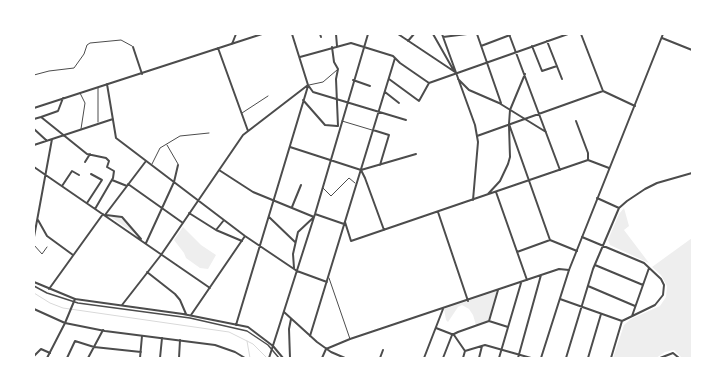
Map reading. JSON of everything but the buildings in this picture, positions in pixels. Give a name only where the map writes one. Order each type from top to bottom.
[{"type":"street","points":[[232,44],[236,34]]},
{"type":"street","points":[[34,108],[262,34]]},
{"type":"street","points":[[292,34],[308,85],[313,92],[406,120]]},
{"type":"street","points":[[336,34],[337,46]]},
{"type":"street","points":[[339,126],[342,121],[368,34]]},
{"type":"street","points":[[398,34],[456,73]]},
{"type":"street","points":[[408,41],[414,34]]},
{"type":"street","points":[[433,34],[438,45],[456,73]]},
{"type":"street","points":[[467,34],[442,35],[475,125],[477,136],[473,200]]},
{"type":"street","points":[[477,34],[502,104]]},
{"type":"street","points":[[555,34],[556,38]]},
{"type":"street","points":[[389,79],[419,101],[429,83],[568,34]]},
{"type":"street","points":[[581,34],[602,91]]},
{"type":"street","points":[[542,358],[569,270],[663,34]]},
{"type":"street","points":[[481,46],[510,35],[560,170]]},
{"type":"street","points":[[662,38],[692,50]]},
{"type":"street","points":[[547,41],[562,79]]},
{"type":"street","points":[[300,57],[351,43],[395,58],[429,83]]},
{"type":"street","points":[[532,46],[542,72],[557,66]]},
{"type":"street","points":[[133,47],[142,74]]},
{"type":"street","points":[[269,358],[314,218],[339,126],[336,79],[338,70],[332,47]]},
{"type":"street","points":[[218,48],[248,131]]},
{"type":"street","points":[[310,336],[395,58]]},
{"type":"street","points":[[487,195],[500,181],[508,164],[510,157],[508,134],[510,110],[525,74]]},
{"type":"street","points":[[458,78],[469,90],[502,104],[547,133]]},
{"type":"street","points":[[354,80],[370,86]]},
{"type":"street","points":[[107,84],[116,138],[245,236],[297,271],[327,282]]},
{"type":"street","points":[[236,325],[308,85]]},
{"type":"street","points":[[122,305],[161,254],[243,135],[308,85]]},
{"type":"street","points":[[477,136],[602,91],[635,106]]},
{"type":"street","points":[[385,92],[399,103]]},
{"type":"street","points":[[34,119],[58,111],[63,98]]},
{"type":"street","points":[[303,100],[325,125],[339,126]]},
{"type":"street","points":[[41,117],[90,154],[106,158],[109,161],[107,167],[114,171],[112,180],[95,209]]},
{"type":"street","points":[[34,145],[113,119]]},
{"type":"street","points":[[576,121],[588,153],[588,160]]},
{"type":"street","points":[[509,124],[550,240]]},
{"type":"street","points":[[34,129],[47,141]]},
{"type":"street","points":[[373,130],[389,135],[380,165]]},
{"type":"street","points":[[34,237],[52,139]]},
{"type":"street","points":[[290,146],[361,170],[416,154]]},
{"type":"street","points":[[85,162],[90,154]]},
{"type":"street","points":[[344,223],[351,241],[588,160],[609,168]]},
{"type":"street","points":[[49,290],[73,256],[146,161]]},
{"type":"street","points":[[145,243],[174,182],[178,165]]},
{"type":"street","points":[[34,166],[87,204],[142,240]]},
{"type":"street","points":[[219,170],[253,192],[274,199],[314,218]]},
{"type":"street","points":[[361,170],[366,178],[384,230]]},
{"type":"street","points":[[62,186],[72,171],[78,175]]},
{"type":"street","points":[[566,358],[594,265],[619,208],[635,194],[651,186],[692,173]]},
{"type":"street","points":[[87,204],[102,180],[91,174]]},
{"type":"street","points":[[112,180],[127,185],[163,207],[183,223]]},
{"type":"street","points":[[292,207],[301,185]]},
{"type":"street","points":[[496,192],[527,280]]},
{"type":"street","points":[[597,198],[619,208]]},
{"type":"street","points":[[438,212],[468,301]]},
{"type":"street","points":[[189,213],[216,230],[242,242]]},
{"type":"street","points":[[315,214],[344,223]]},
{"type":"street","points":[[104,215],[122,217],[145,243],[210,288]]},
{"type":"street","points":[[269,217],[296,242]]},
{"type":"street","points":[[294,269],[293,254],[298,232],[314,218]]},
{"type":"street","points":[[37,219],[47,236],[73,256]]},
{"type":"street","points":[[216,230],[224,220]]},
{"type":"street","points":[[191,315],[245,236]]},
{"type":"street","points":[[560,299],[622,321],[655,305],[663,295],[664,285],[649,268],[636,258],[582,237]]},
{"type":"street","points":[[516,252],[550,240],[577,251]]},
{"type":"street","points":[[594,265],[643,285]]},
{"type":"street","points":[[631,317],[649,268]]},
{"type":"street","points":[[322,358],[326,349],[350,339],[468,301],[559,269],[569,270]]},
{"type":"street","points":[[147,272],[175,294],[180,300],[186,314]]},
{"type":"street","points":[[518,358],[541,275]]},
{"type":"street","points":[[34,282],[49,290],[75,299],[186,314],[248,328],[283,358]]},
{"type":"street","points":[[499,358],[522,282]]},
{"type":"street","points":[[34,286],[47,293],[78,303],[190,318],[247,331],[268,345],[278,358]]},
{"type":"street","points":[[588,286],[636,306]]},
{"type":"street","points":[[489,321],[498,290]]},
{"type":"street","points":[[48,358],[75,299]]},
{"type":"street","points":[[34,309],[65,323],[142,336],[215,345],[235,352],[244,358]]},
{"type":"street","points":[[424,358],[443,309]]},
{"type":"street","points":[[284,312],[326,349],[345,358]]},
{"type":"street","points":[[588,358],[601,314]]},
{"type":"street","points":[[290,358],[289,329],[291,319]]},
{"type":"street","points":[[443,358],[454,335],[489,321],[508,327]]},
{"type":"street","points":[[611,358],[622,321]]},
{"type":"street","points":[[436,328],[454,335],[465,351]]},
{"type":"street","points":[[88,358],[103,330]]},
{"type":"street","points":[[140,358],[142,336]]},
{"type":"street","points":[[160,358],[162,338]]},
{"type":"street","points":[[179,358],[180,340]]},
{"type":"street","points":[[67,358],[75,341],[94,347],[141,352]]},
{"type":"street","points":[[465,351],[482,346],[501,349],[531,358]]},
{"type":"street","points":[[479,358],[482,346]]},
{"type":"street","points":[[34,356],[41,349],[50,354]]},
{"type":"street","points":[[380,358],[383,350]]},
{"type":"street","points":[[463,358],[465,351]]},
{"type":"street","points":[[660,358],[673,353],[679,358]]},
{"type":"lane","points":[[34,75],[49,71],[74,68],[84,54],[86,46],[90,43],[121,40],[133,47]]},
{"type":"lane","points":[[308,85],[323,82],[338,70]]},
{"type":"lane","points":[[98,87],[98,124]]},
{"type":"lane","points":[[80,93],[85,103],[81,129]]},
{"type":"lane","points":[[241,114],[268,96]]},
{"type":"lane","points":[[342,121],[373,130]]},
{"type":"lane","points":[[151,165],[160,148],[180,136],[209,133]]},
{"type":"lane","points":[[167,144],[178,165]]},
{"type":"lane","points":[[323,187],[331,196],[349,178],[357,183]]},
{"type":"lane","points":[[34,245],[42,254],[47,247]]},
{"type":"lane","points":[[328,278],[350,339]]},
{"type":"shaded area","points":[[624,208],[629,226],[624,230],[649,263],[610,245],[608,240],[619,214]]},
{"type":"shaded area","points":[[117,216],[126,222],[134,233],[111,217]]},
{"type":"shaded area","points":[[183,227],[201,245],[216,255],[208,269],[200,268],[186,258],[174,240]]},
{"type":"shaded area","points":[[692,238],[692,358],[682,358],[674,350],[665,352],[656,358],[613,358],[624,325],[631,319],[660,306],[666,297],[667,286],[661,275],[652,267]]},
{"type":"shaded area","points":[[497,291],[488,321],[476,325],[473,315],[469,309],[462,305],[458,307],[448,322],[446,320],[444,309]]},
{"type":"waterway","points":[[34,293],[50,303],[63,308],[229,332],[253,344],[267,358]]},
{"type":"waterway","points":[[247,341],[250,358]]}]
